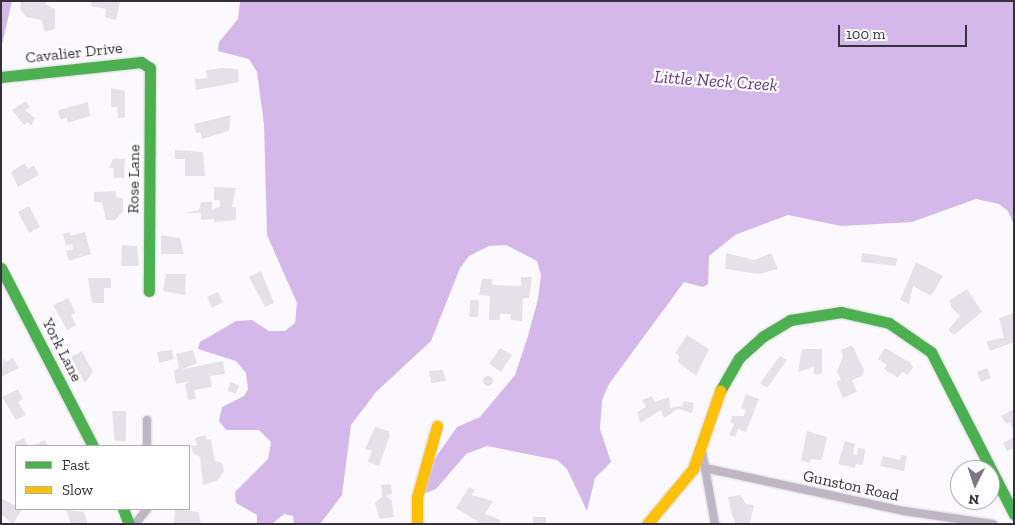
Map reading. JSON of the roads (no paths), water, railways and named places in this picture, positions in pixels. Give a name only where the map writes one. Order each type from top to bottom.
[{"type":"street","name":"Cavalier Drive","points":[[1,77],[141,62],[149,66]]},
{"type":"street","name":"Rose Lane","points":[[149,66],[149,292]]},
{"type":"street","name":"York Lane","points":[[1,268],[92,445]]},
{"type":"street","points":[[647,524],[678,490],[702,451],[722,386],[749,348],[798,317],[825,312],[856,313],[889,323],[931,352],[1014,514]]},
{"type":"street","points":[[147,420],[147,445]]},
{"type":"street","points":[[417,524],[417,497],[437,426]]},
{"type":"street","points":[[702,451],[715,524]]},
{"type":"street","name":"Gunston Road","points":[[705,468],[904,511],[993,524]]},
{"type":"street","points":[[123,510],[129,524]]},
{"type":"street","points":[[135,524],[146,510]]},
{"type":"water","points":[[1,1],[12,1],[1,49]]},
{"type":"water","name":"Little Neck Creek","points":[[240,1],[1014,1],[1014,225],[1008,211],[999,204],[976,199],[912,222],[841,226],[788,215],[735,235],[709,256],[708,284],[703,287],[684,282],[609,384],[602,400],[600,429],[611,462],[595,478],[587,511],[567,469],[557,460],[487,446],[466,454],[436,489],[426,493],[422,488],[426,471],[457,427],[480,417],[515,375],[528,336],[538,299],[541,275],[537,261],[506,245],[489,246],[469,256],[460,268],[431,341],[376,392],[351,425],[342,495],[320,524],[294,524],[293,516],[284,514],[272,524],[257,524],[257,515],[236,503],[235,492],[268,459],[271,442],[259,430],[226,430],[219,421],[222,407],[244,396],[248,389],[246,373],[236,361],[198,349],[200,342],[236,321],[252,320],[269,331],[285,331],[295,323],[297,303],[267,235],[264,124],[257,72],[249,59],[218,51],[219,42],[238,19]]}]
